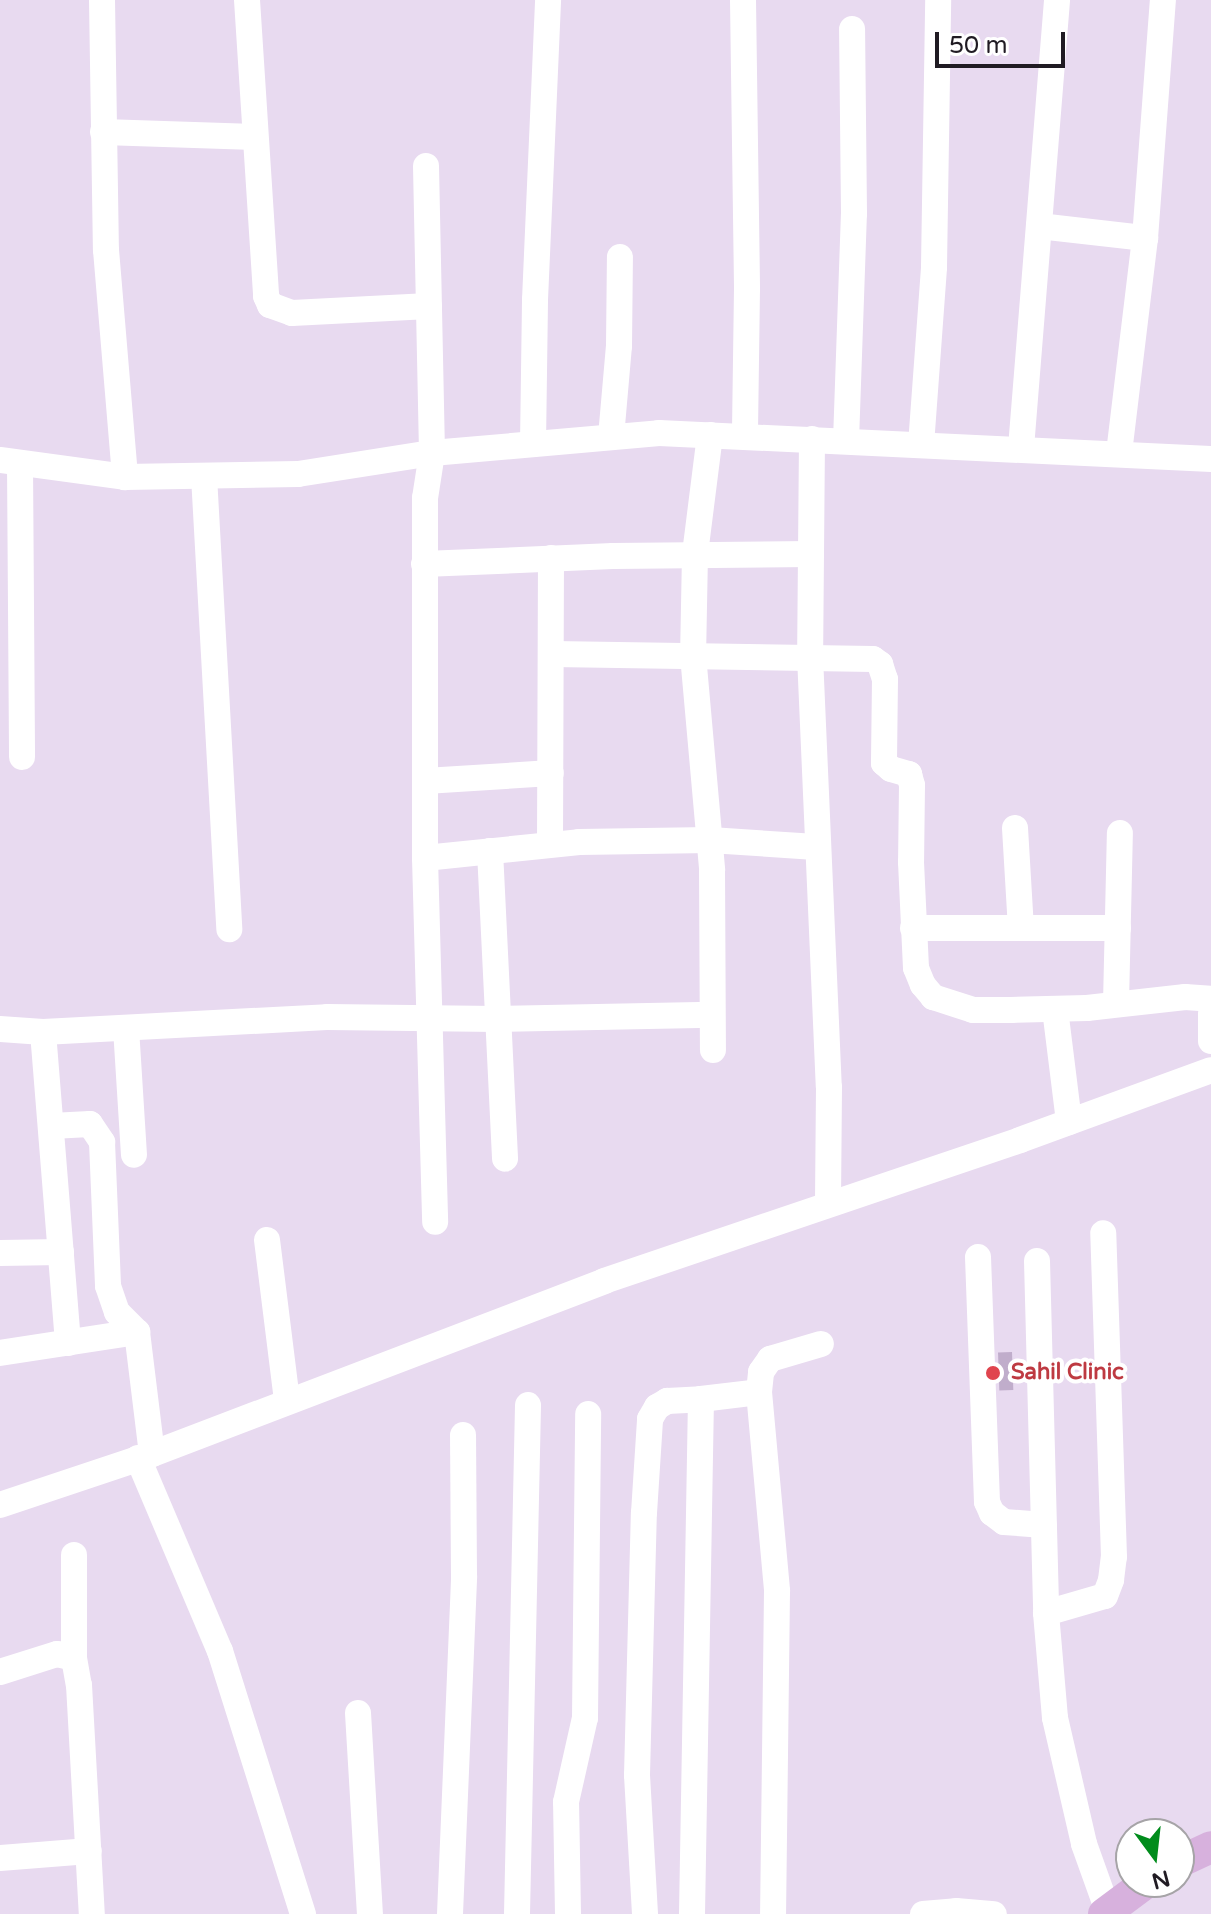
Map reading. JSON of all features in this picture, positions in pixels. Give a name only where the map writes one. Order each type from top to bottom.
[{"type":"main road","points":[[1106,1912],[1125,1898]]},
{"type":"street","points":[[102,0],[106,250],[125,477]]},
{"type":"street","points":[[247,0],[266,296],[270,305],[292,313],[429,306]]},
{"type":"street","points":[[533,444],[535,300],[548,0]]},
{"type":"street","points":[[743,0],[747,288],[745,434]]},
{"type":"street","points":[[921,445],[934,267],[938,0]]},
{"type":"street","points":[[1021,448],[1057,0]]},
{"type":"street","points":[[1119,453],[1145,238],[1163,0]]},
{"type":"street","points":[[846,441],[854,214],[852,29]]},
{"type":"street","points":[[103,132],[255,137]]},
{"type":"street","points":[[426,166],[432,453],[426,478],[424,564],[425,858],[435,1222]]},
{"type":"street","points":[[1039,226],[1145,238]]},
{"type":"street","points":[[611,437],[619,346],[620,257]]},
{"type":"street","points":[[22,757],[10,462],[125,477],[298,474],[432,453],[659,433],[745,434],[1211,459]]},
{"type":"street","points":[[710,435],[695,554],[693,655],[710,840],[713,1050]]},
{"type":"street","points":[[812,439],[810,656],[816,847],[829,1087],[828,1204]]},
{"type":"street","points":[[204,476],[229,929]]},
{"type":"street","points":[[424,564],[695,554],[811,554]]},
{"type":"street","points":[[550,843],[551,558]]},
{"type":"street","points":[[553,654],[873,659],[883,670],[882,756],[891,769],[909,774],[912,785],[916,968],[933,997],[973,1010],[1055,1009],[1185,997],[1211,999]]},
{"type":"street","points":[[425,781],[551,773]]},
{"type":"street","points":[[1015,828],[1021,928]]},
{"type":"street","points":[[1116,1004],[1120,833]]},
{"type":"street","points":[[425,858],[550,843],[710,840],[816,847]]},
{"type":"street","points":[[490,851],[505,1159]]},
{"type":"street","points":[[913,928],[1118,928]]},
{"type":"street","points":[[1055,1009],[1069,1122]]},
{"type":"street","points":[[1211,1013],[1211,1041]]},
{"type":"street","points":[[0,1029],[43,1032],[327,1017],[497,1019],[712,1015]]},
{"type":"street","points":[[126,1028],[134,1155]]},
{"type":"street","points":[[43,1032],[68,1343]]},
{"type":"street","points":[[0,1505],[145,1456],[487,1323],[1211,1070]]},
{"type":"street","points":[[51,1126],[90,1124],[102,1142],[108,1286],[117,1312],[137,1332],[145,1456],[220,1651],[303,1914]]},
{"type":"street","points":[[1046,1613],[1105,1596],[1111,1580],[1114,1557],[1103,1233]]},
{"type":"street","points":[[267,1240],[287,1400]]},
{"type":"street","points":[[0,1253],[61,1252]]},
{"type":"street","points":[[978,1257],[987,1502],[998,1520],[1044,1525]]},
{"type":"street","points":[[1037,1261],[1046,1613],[1055,1718],[1084,1844],[1106,1912]]},
{"type":"street","points":[[0,1353],[137,1332]]},
{"type":"street","points":[[773,1914],[777,1591],[759,1392],[761,1372],[770,1359],[821,1344]]},
{"type":"street","points":[[645,1914],[637,1775],[650,1419],[657,1407],[667,1401],[759,1392]]},
{"type":"street","points":[[692,1914],[701,1399]]},
{"type":"street","points":[[517,1914],[528,1405]]},
{"type":"street","points":[[568,1914],[566,1802],[585,1718],[588,1414]]},
{"type":"street","points":[[450,1914],[464,1576],[463,1435]]},
{"type":"street","points":[[74,1555],[74,1658],[79,1685],[92,1914]]},
{"type":"street","points":[[0,1672],[57,1654],[74,1658]]},
{"type":"street","points":[[358,1713],[370,1914]]},
{"type":"street","points":[[0,1858],[89,1851]]},
{"type":"street","points":[[923,1914],[956,1911],[994,1914]]},
{"type":"building","points":[[998,1352],[1012,1352],[1013,1390],[999,1390]]},
{"type":"place","name":"Sahil Clinic","points":[[993,1373]]}]
